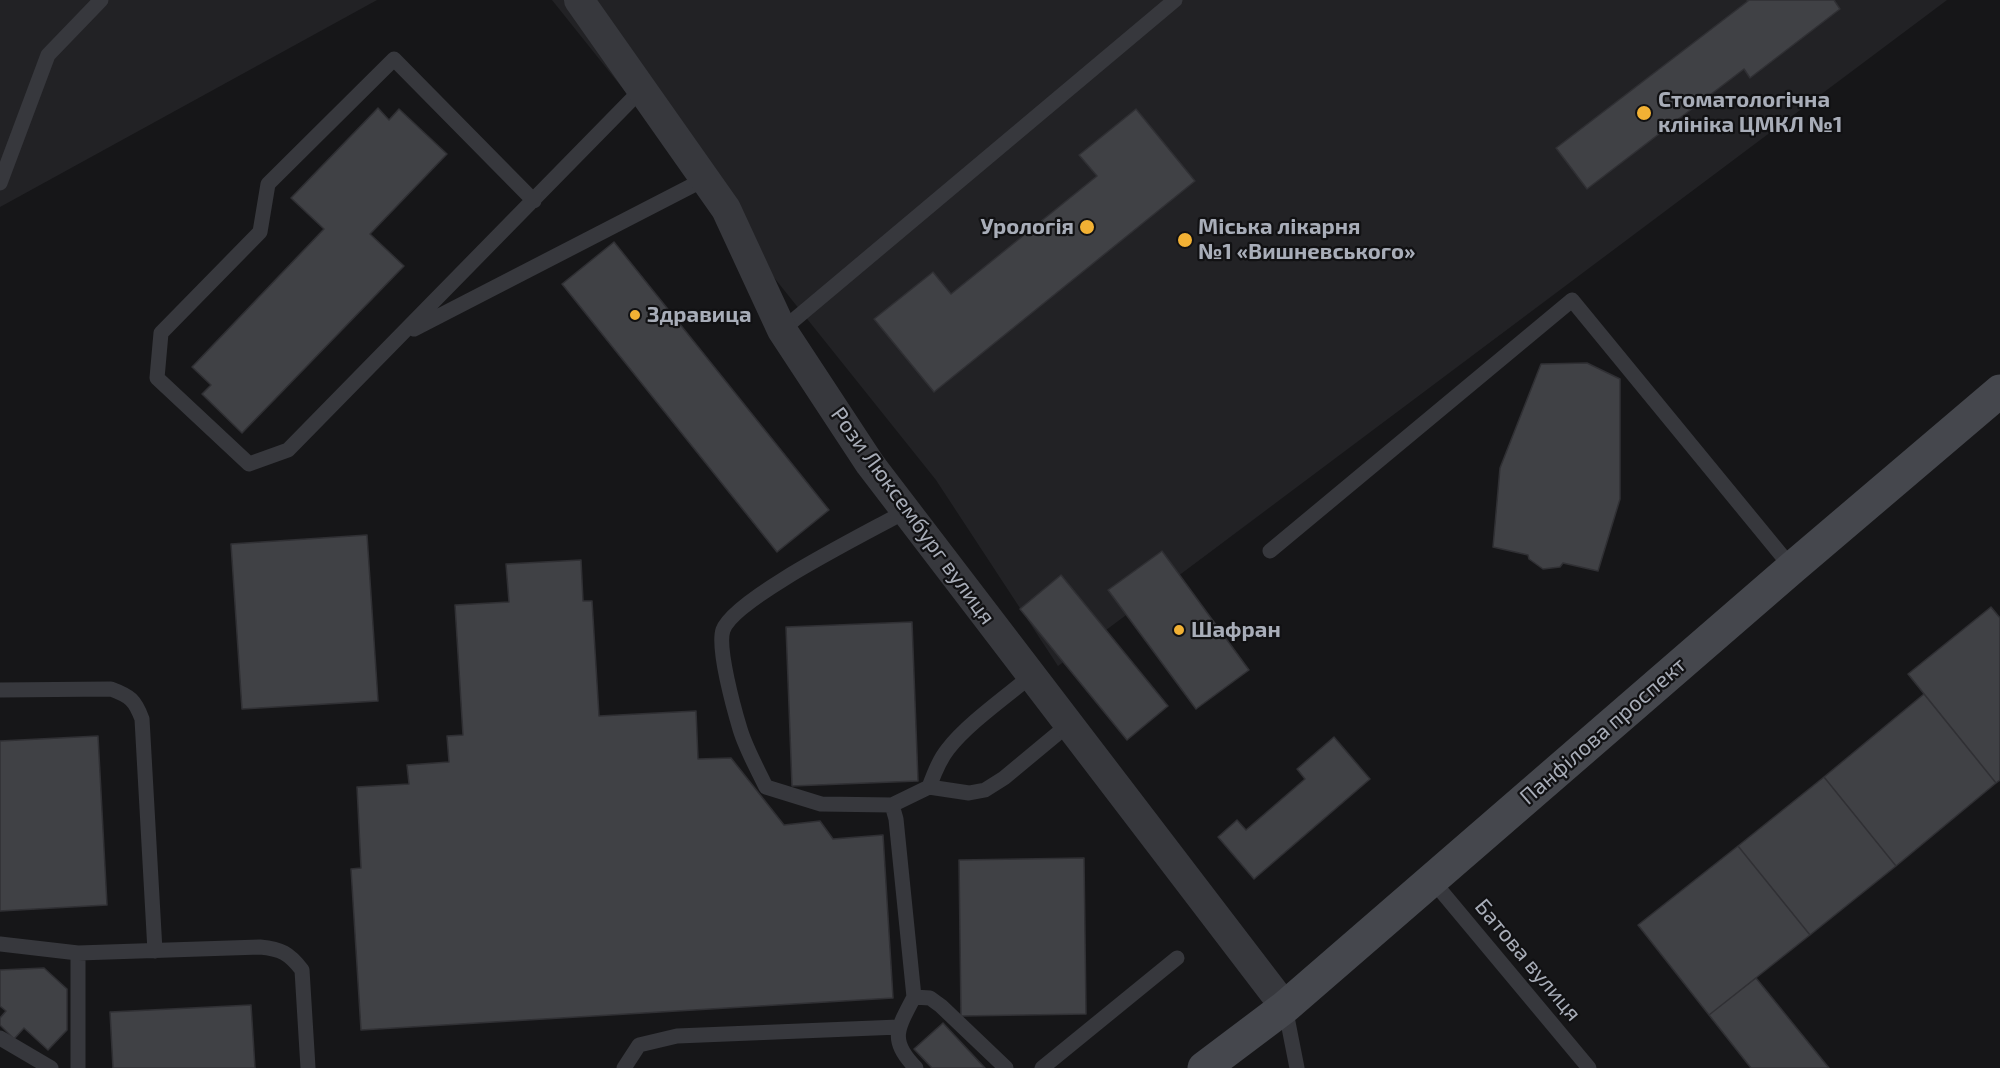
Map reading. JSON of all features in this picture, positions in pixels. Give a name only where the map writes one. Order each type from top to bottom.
[{"type":"main road","name":"Панфілова проспект","points":[[1204,1068],[1286,1007],[1792,568],[2000,391]]},
{"type":"street","name":"Рози Люксембург вулиця","points":[[579,0],[726,209],[782,330],[870,464],[1286,1007]]},
{"type":"lane","points":[[0,183],[48,55],[101,0]]},
{"type":"lane","points":[[782,330],[1175,0]]},
{"type":"lane","points":[[534,201],[394,59],[268,184],[260,232],[161,333],[158,378],[249,464],[288,450],[534,201],[641,90]]},
{"type":"lane","points":[[401,336],[705,179]]},
{"type":"lane","points":[[1270,551],[1572,300],[1792,568]]},
{"type":"lane","points":[[906,511],[768,588],[733,615],[723,630],[721,650],[740,729],[766,788],[821,804],[892,805],[929,787],[969,793],[985,790],[1004,778],[1069,724]]},
{"type":"lane","points":[[929,787],[948,749],[965,731],[1032,675]]},
{"type":"lane","points":[[0,690],[111,689],[126,694],[137,705],[142,719],[155,951]]},
{"type":"lane","points":[[892,805],[896,819],[914,997],[899,1027],[898,1043],[905,1057],[916,1068]]},
{"type":"lane","name":"Батова вулиця","points":[[1432,880],[1589,1068]]},
{"type":"lane","points":[[0,944],[78,953],[260,947],[277,949],[292,958],[302,970],[308,1068]]},
{"type":"lane","points":[[78,953],[78,1068]]},
{"type":"lane","points":[[1042,1068],[1177,958]]},
{"type":"lane","points":[[914,997],[930,998],[941,1006],[1006,1068]]},
{"type":"lane","points":[[1286,1007],[1297,1068]]},
{"type":"lane","points":[[624,1068],[639,1045],[677,1036],[899,1027]]},
{"type":"lane","points":[[0,1038],[51,1068]]},
{"type":"shaded area","points":[[0,0],[377,0],[0,207]]},
{"type":"shaded area","name":"Міська лікарня №1 «Вишневського»","points":[[552,0],[1947,0],[1058,666],[936,480]]},
{"type":"building","name":"Стоматологічна клініка ЦМКЛ №1","points":[[1747,0],[1834,0],[1840,9],[1750,78],[1744,69],[1587,189],[1556,148]]},
{"type":"building","points":[[378,108],[389,120],[399,109],[447,154],[370,234],[404,266],[242,433],[202,394],[211,385],[192,367],[324,229],[291,198]]},
{"type":"building","name":"Урологія","points":[[1136,109],[1195,181],[934,392],[874,319],[933,272],[951,294],[1097,176],[1079,155]]},
{"type":"building","points":[[614,242],[829,510],[777,552],[562,284]]},
{"type":"building","points":[[1587,363],[1620,379],[1620,499],[1598,571],[1563,563],[1560,567],[1543,569],[1529,559],[1528,555],[1493,547],[1500,468],[1541,364]]},
{"type":"building","points":[[367,535],[378,701],[242,709],[231,544]]},
{"type":"building","name":"Шафран","points":[[1162,551],[1249,670],[1196,709],[1108,590]]},
{"type":"building","points":[[581,560],[583,601],[592,601],[599,716],[696,711],[698,759],[731,758],[784,825],[820,821],[833,839],[883,835],[893,998],[361,1030],[351,869],[361,868],[357,787],[409,784],[407,765],[449,762],[447,736],[463,735],[455,605],[509,602],[506,564]]},
{"type":"building","points":[[1061,575],[1168,706],[1127,740],[1020,609]]},
{"type":"building","points":[[1991,607],[2000,618],[2000,780],[1996,783],[1908,674]]},
{"type":"building","points":[[912,622],[918,781],[792,786],[786,627]]},
{"type":"building","points":[[1924,694],[1996,783],[1896,866],[1824,777]]},
{"type":"building","points":[[98,736],[107,905],[0,911],[0,741]]},
{"type":"building","points":[[1334,737],[1370,779],[1254,879],[1218,837],[1237,820],[1246,830],[1305,779],[1297,769]]},
{"type":"building","points":[[1824,777],[1896,866],[1810,935],[1738,846]]},
{"type":"building","points":[[1738,846],[1810,935],[1709,1015],[1638,925]]},
{"type":"building","points":[[1084,858],[1086,1014],[961,1016],[959,860]]},
{"type":"building","points":[[44,968],[67,989],[67,1030],[48,1050],[24,1028],[14,1039],[0,1025],[0,1018],[6,1011],[0,1006],[0,970]]},
{"type":"building","points":[[1756,978],[1829,1068],[1751,1068],[1709,1015]]},
{"type":"building","points":[[251,1005],[255,1068],[113,1068],[110,1012]]},
{"type":"building","points":[[943,1023],[985,1068],[932,1068],[914,1049]]},
{"type":"place","name":"Стоматологічна клініка ЦМКЛ №1","points":[[1644,113]]},
{"type":"place","name":"Урологія","points":[[1087,227]]},
{"type":"place","name":"Міська лікарня №1 «Вишневського»","points":[[1185,240]]},
{"type":"place","name":"Здравица","points":[[635,315]]},
{"type":"place","name":"Шафран","points":[[1179,630]]}]
